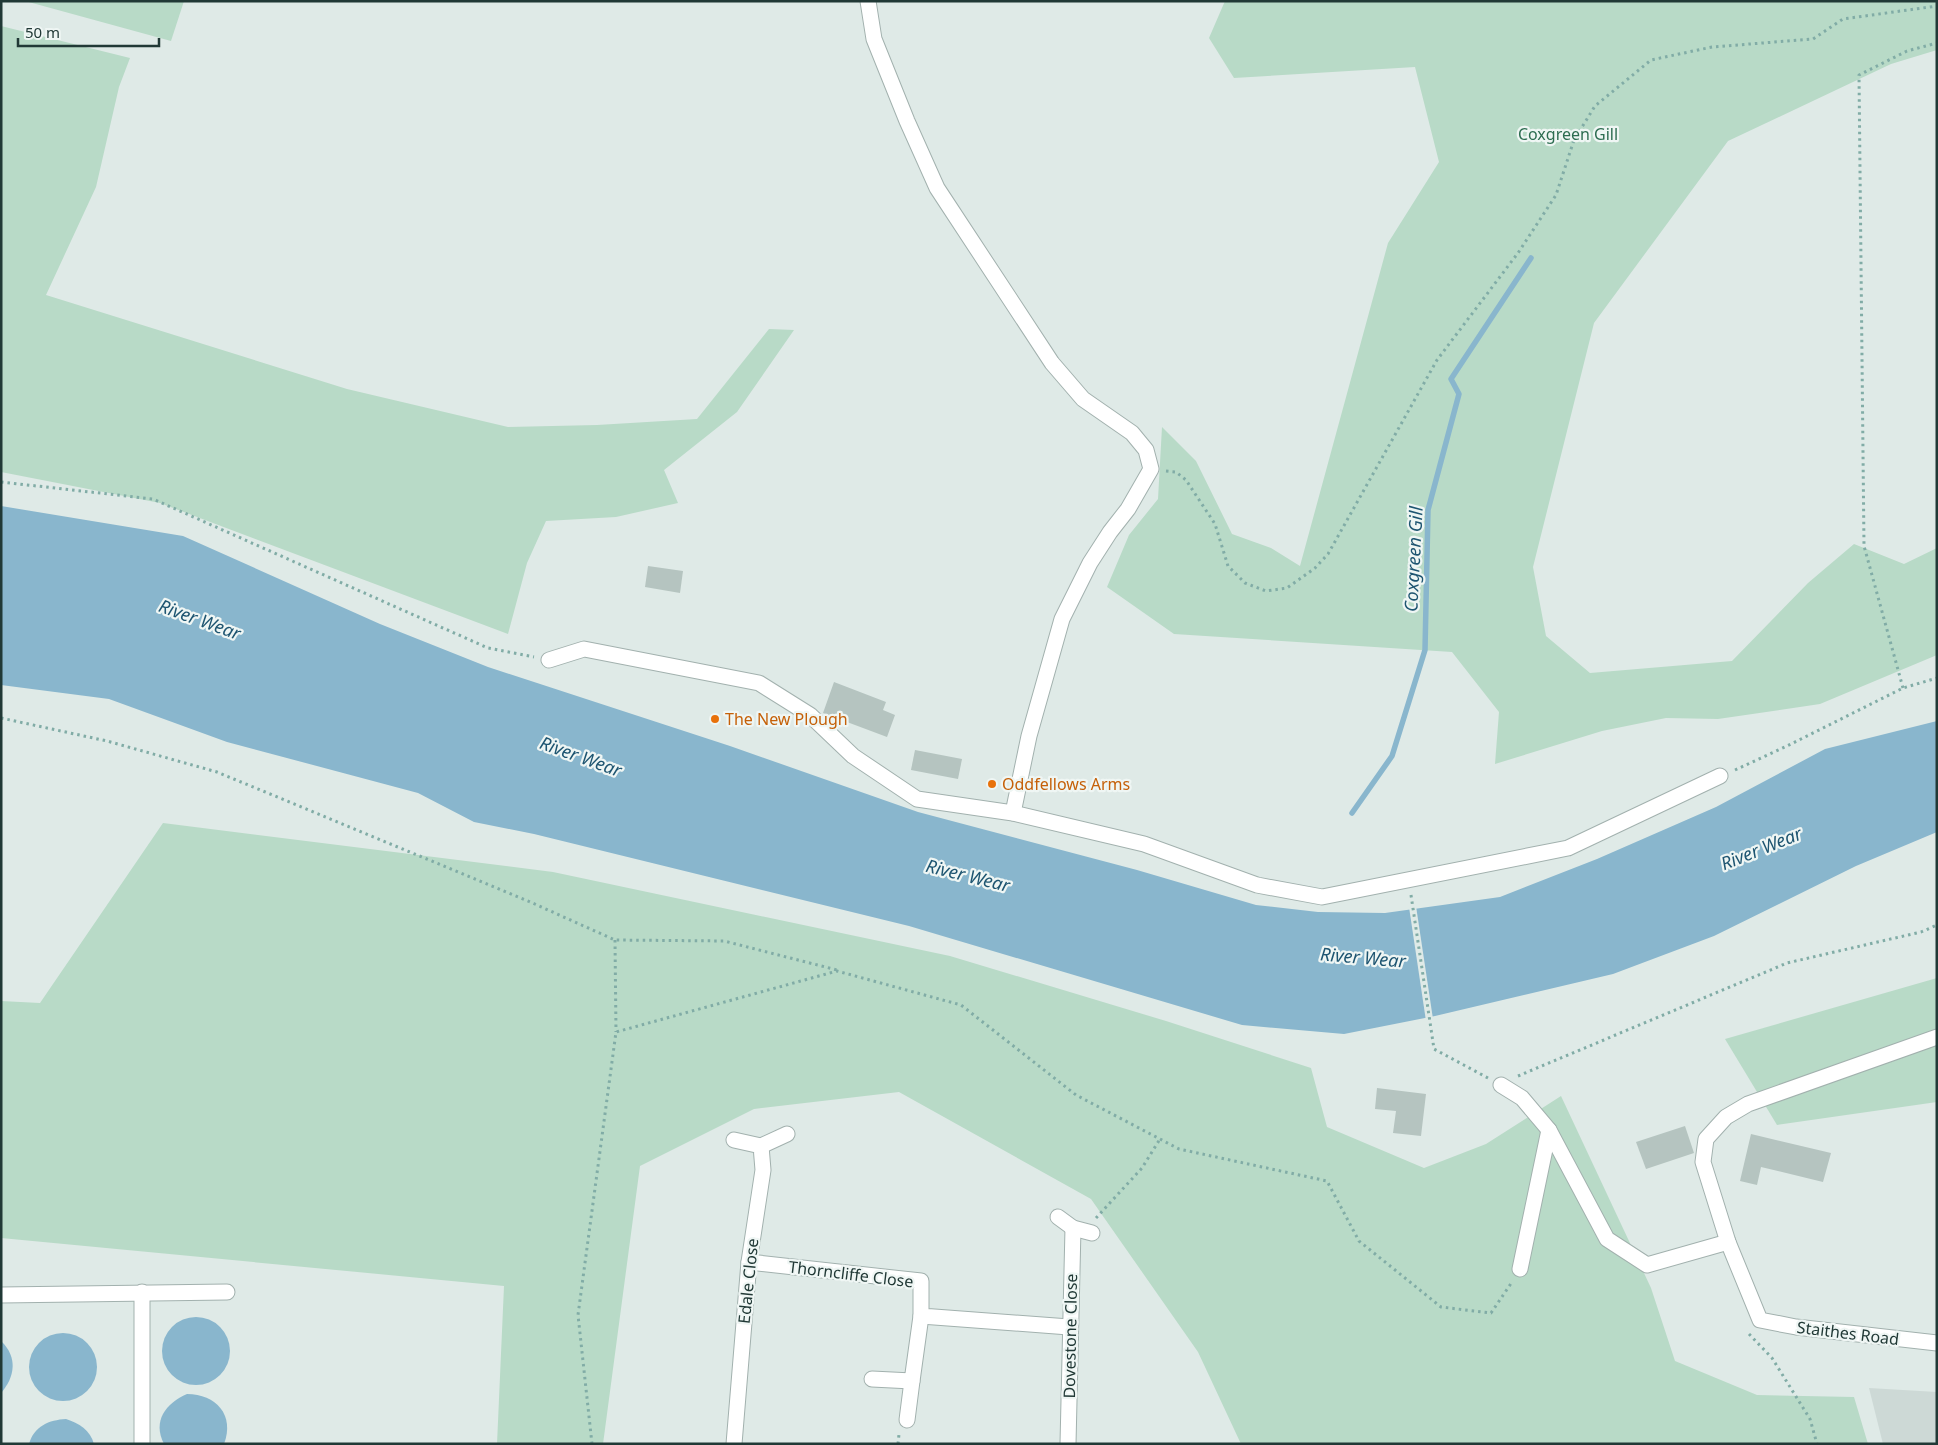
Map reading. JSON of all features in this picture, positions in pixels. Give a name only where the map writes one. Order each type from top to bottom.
[{"type":"street","points":[[868,1],[874,39],[907,121],[938,188],[1052,363],[1084,399],[1132,433],[1146,450],[1151,469],[1128,509],[1090,563],[1062,619],[1024,755],[1013,813]]},
{"type":"street","points":[[549,660],[584,649],[759,683],[810,715],[853,756],[918,799],[1013,813],[1144,844],[1257,885],[1322,897],[1568,848],[1720,776]]},
{"type":"street","points":[[1760,1320],[1728,1242],[1703,1162],[1706,1139],[1726,1117],[1748,1104],[1937,1037]]},
{"type":"street","points":[[1501,1085],[1522,1098],[1549,1130],[1607,1239],[1647,1265],[1728,1242]]},
{"type":"street","points":[[1520,1269],[1549,1130]]},
{"type":"street","points":[[734,1140],[761,1146],[786,1134]]},
{"type":"street","name":"Edale Close","points":[[734,1444],[749,1262],[763,1170],[761,1146]]},
{"type":"street","points":[[1058,1217],[1073,1228],[1092,1233]]},
{"type":"street","name":"Dovestone Close","points":[[1068,1444],[1069,1327],[1073,1228]]},
{"type":"street","name":"Thorncliffe Close","points":[[749,1262],[921,1281],[921,1316],[907,1420]]},
{"type":"street","points":[[142,1292],[142,1444]]},
{"type":"street","points":[[1,1295],[56,1296],[142,1292],[227,1292]]},
{"type":"street","points":[[921,1316],[1069,1327]]},
{"type":"street","name":"Staithes Road","points":[[1760,1320],[1796,1327],[1937,1343]]},
{"type":"street","points":[[872,1379],[912,1381]]},
{"type":"path","points":[[1151,469],[1176,472],[1186,480],[1215,524],[1228,566],[1245,583],[1266,590],[1287,588],[1315,568],[1328,554],[1437,360],[1518,253],[1556,195],[1574,140],[1595,106],[1652,60],[1712,47],[1813,39],[1844,19],[1937,6]]},
{"type":"path","points":[[1903,688],[1864,546],[1859,75],[1908,51],[1937,43]]},
{"type":"path","points":[[1,482],[153,499],[488,648],[549,660]]},
{"type":"path","points":[[1720,776],[1787,746],[1903,688],[1937,678]]},
{"type":"path","points":[[1,718],[107,740],[217,772],[528,901],[614,940],[724,941],[962,1005],[1076,1095],[1179,1149],[1327,1181],[1359,1241],[1441,1306],[1491,1313],[1520,1269]]},
{"type":"path","points":[[1410,889],[1434,1049],[1501,1085],[1787,963],[1921,932],[1937,926]]},
{"type":"path","points":[[592,1444],[578,1315],[616,1032],[614,940]]},
{"type":"path","points":[[616,1032],[838,971]]},
{"type":"path","points":[[1092,1233],[1096,1218],[1142,1168],[1160,1139]]},
{"type":"path","points":[[1760,1320],[1749,1334],[1772,1358],[1810,1419],[1817,1444]]},
{"type":"shaded area","points":[[1869,1388],[1937,1392],[1937,1444],[1883,1444]]},
{"type":"green space","points":[[25,1],[184,1],[171,41]]},
{"type":"green space","name":"Coxgreen Gill","points":[[1225,1],[1937,1],[1937,50],[1891,64],[1728,141],[1594,323],[1533,567],[1546,636],[1590,673],[1732,661],[1808,583],[1854,544],[1904,564],[1937,548],[1937,655],[1820,704],[1718,719],[1666,718],[1602,731],[1495,764],[1499,712],[1452,652],[1174,634],[1107,587],[1129,535],[1158,499],[1162,427],[1196,461],[1232,534],[1271,548],[1300,566],[1388,243],[1439,162],[1415,67],[1234,78],[1209,38]]},
{"type":"green space","points":[[1,26],[130,58],[119,87],[96,187],[46,295],[347,389],[508,427],[597,425],[697,419],[769,329],[794,330],[737,412],[664,470],[678,503],[616,517],[546,521],[527,563],[508,634],[160,503],[1,472]]},
{"type":"green space","points":[[163,823],[553,872],[950,956],[1166,1021],[1311,1068],[1327,1127],[1424,1168],[1486,1144],[1561,1096],[1651,1288],[1675,1361],[1757,1395],[1854,1397],[1868,1444],[1241,1444],[1198,1352],[1091,1199],[899,1092],[754,1109],[640,1166],[603,1444],[497,1444],[504,1286],[1,1238],[1,1001],[40,1003]]},
{"type":"green space","points":[[1937,978],[1937,1102],[1777,1125],[1725,1039]]},
{"type":"water","name":"River Wear","points":[[1,506],[183,536],[380,624],[488,667],[730,746],[918,812],[1137,870],[1256,905],[1318,912],[1385,913],[1500,897],[1597,859],[1716,807],[1825,749],[1937,721],[1937,832],[1856,866],[1714,936],[1613,974],[1435,1016],[1344,1034],[1242,1025],[909,926],[534,834],[474,822],[418,793],[227,742],[109,699],[1,685]]},
{"type":"water","points":[[196,1317],[209,1320],[220,1327],[227,1338],[230,1351],[227,1364],[220,1375],[209,1382],[196,1385],[183,1382],[172,1375],[165,1364],[162,1351],[165,1338],[172,1327],[183,1320]]},
{"type":"water","points":[[63,1333],[76,1336],[87,1343],[94,1354],[97,1367],[94,1380],[87,1391],[76,1398],[63,1401],[50,1398],[39,1391],[32,1380],[29,1367],[32,1354],[39,1343],[50,1336]]},
{"type":"water","points":[[1,1341],[10,1354],[13,1367],[6,1387],[1,1393]]},
{"type":"water","points":[[187,1394],[207,1398],[220,1408],[225,1415],[227,1424],[224,1444],[164,1444],[161,1436],[160,1420],[173,1402]]},
{"type":"water","points":[[66,1419],[83,1428],[90,1435],[94,1444],[29,1444],[38,1428],[54,1421]]},
{"type":"pier","points":[[1416,906],[1433,1019],[1426,1021],[1409,907]]},
{"type":"building","points":[[648,566],[683,571],[680,593],[645,587]]},
{"type":"building","points":[[834,682],[886,702],[883,710],[895,715],[887,737],[823,713]]},
{"type":"building","points":[[915,750],[962,759],[958,779],[911,770]]},
{"type":"building","points":[[1377,1088],[1426,1094],[1421,1136],[1393,1133],[1396,1111],[1375,1109]]},
{"type":"building","points":[[1685,1126],[1694,1153],[1646,1169],[1636,1142]]},
{"type":"building","points":[[1751,1134],[1831,1153],[1823,1182],[1761,1167],[1757,1185],[1740,1181]]},
{"type":"waterway","name":"Coxgreen Gill","points":[[1352,813],[1392,756],[1425,650],[1428,510],[1459,394],[1451,379],[1531,258]]},
{"type":"place","name":"The New Plough","points":[[715,719]]},
{"type":"place","name":"Oddfellows Arms","points":[[992,784]]}]
